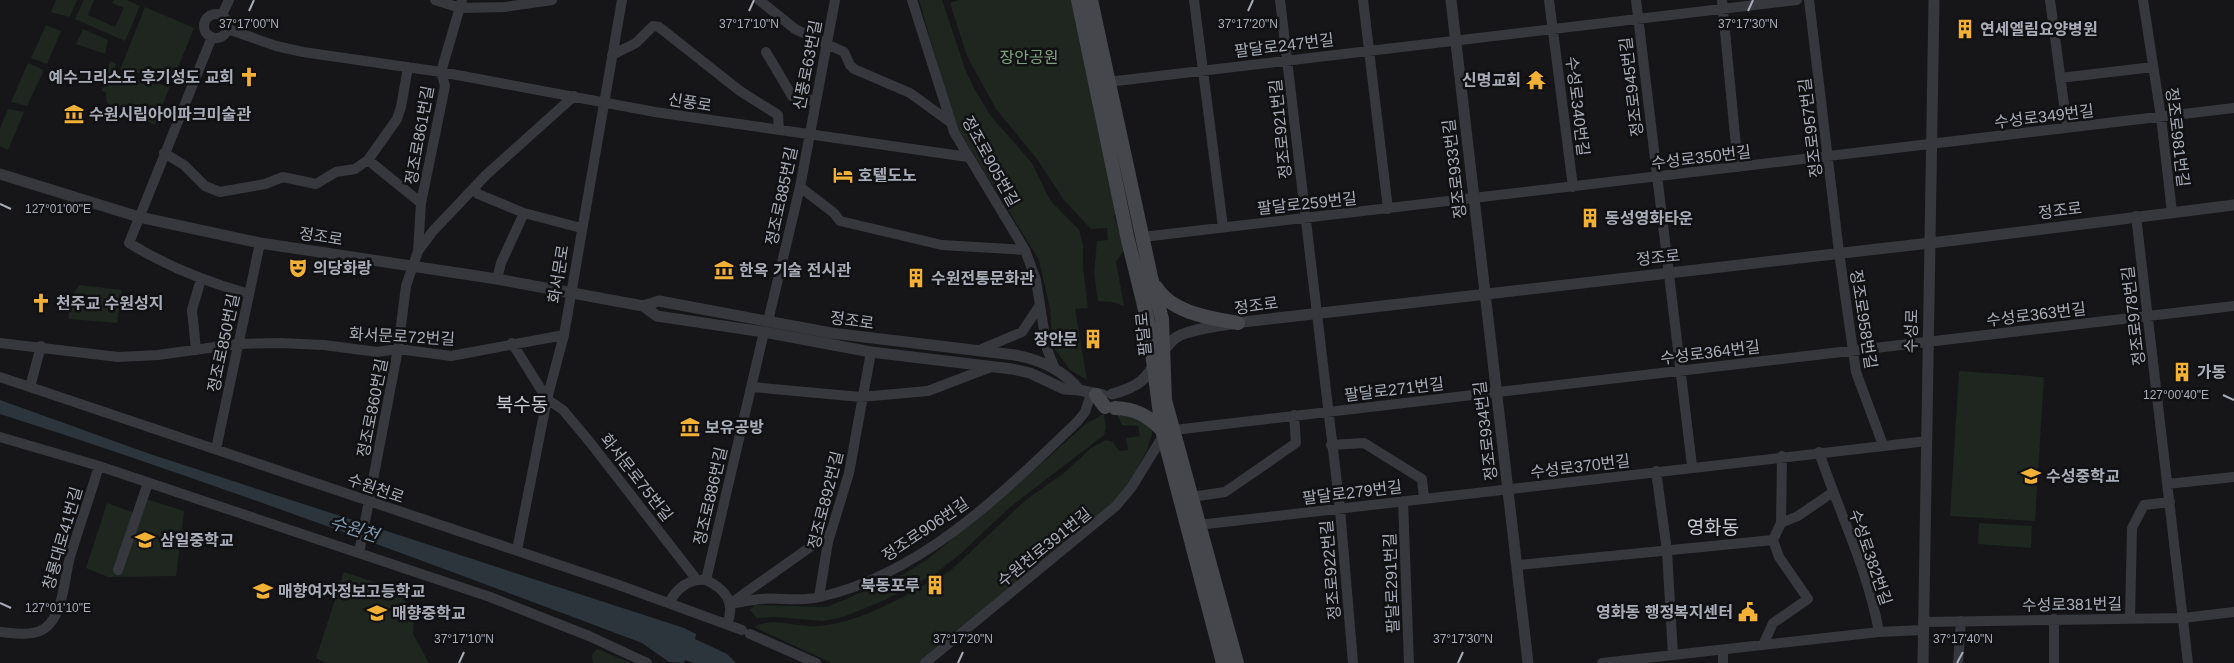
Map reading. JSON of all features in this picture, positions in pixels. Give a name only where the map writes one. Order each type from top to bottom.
[{"type":"main road","name":"팔달로","points":[[1078,0],[1127,236],[1148,322],[1154,368],[1167,434],[1223,663]]},
{"type":"main road","name":"팔달로","points":[[1091,0],[1151,278],[1162,319],[1162,354],[1167,434],[1191,497],[1237,663]]},
{"type":"main road","points":[[1151,278],[1162,297],[1182,308],[1202,317],[1238,323]]},
{"type":"main road","points":[[1104,399],[1136,410],[1147,416],[1167,434]]},
{"type":"street","points":[[222,15],[229,0]]},
{"type":"street","points":[[435,0],[505,7],[552,0]]},
{"type":"street","name":"화서문로","points":[[517,550],[547,399],[564,335],[581,228],[622,0]]},
{"type":"street","points":[[759,0],[795,29],[844,52],[854,69],[910,93],[950,122]]},
{"type":"street","name":"신풍로63번길","points":[[809,135],[835,0]]},
{"type":"street","name":"정조로905번길","points":[[912,0],[950,122],[968,157],[1025,250],[1036,280],[1047,349],[1055,369]]},
{"type":"street","points":[[1194,0],[1222,227]]},
{"type":"street","name":"정조로921번길","points":[[1280,0],[1316,314]]},
{"type":"street","points":[[1364,0],[1388,209]]},
{"type":"street","name":"정조로933번길","points":[[1451,0],[1485,294]]},
{"type":"street","name":"수성로340번길","points":[[1549,0],[1573,187]]},
{"type":"street","name":"정조로945번길","points":[[1636,0],[1692,466]]},
{"type":"street","points":[[1456,40],[1638,18],[1723,4],[1797,0]]},
{"type":"street","name":"정조로957번길","points":[[1810,0],[1839,252]]},
{"type":"street","name":"수성로","points":[[1923,663],[1930,146],[1934,0]]},
{"type":"street","points":[[2050,0],[2067,127]]},
{"type":"street","name":"정조로981번길","points":[[2143,0],[2161,117],[2172,212]]},
{"type":"street","name":"정조로861번길","points":[[412,267],[418,251],[421,203],[445,86],[442,72],[461,4]]},
{"type":"street","points":[[1723,4],[1738,167]]},
{"type":"street","points":[[214,13],[222,15],[227,21],[228,29],[220,37],[212,37],[206,32],[204,21],[214,13]]},
{"type":"street","points":[[612,55],[636,43],[653,26],[666,30],[683,48],[740,91],[778,115],[778,130]]},
{"type":"street","name":"신풍로","points":[[228,29],[303,52],[442,72],[655,112],[968,157]]},
{"type":"street","points":[[212,37],[129,243],[201,279],[249,294]]},
{"type":"street","name":"팔달로247번길","points":[[1108,82],[1456,40]]},
{"type":"street","points":[[766,52],[792,96],[815,102]]},
{"type":"street","points":[[164,153],[184,165],[205,186],[220,192],[265,184],[282,177],[316,184],[336,172],[355,168],[368,160],[397,119],[401,108],[408,67]]},
{"type":"street","name":"정조로981번길","points":[[2060,78],[2153,67]]},
{"type":"street","points":[[418,251],[432,231],[474,188],[574,96]]},
{"type":"street","name":"수성로349번길","points":[[1930,146],[2067,127],[2234,108]]},
{"type":"street","name":"정조로885번길","points":[[766,326],[800,187],[809,135]]},
{"type":"street","name":"수성로350번길","points":[[1474,199],[1930,146]]},
{"type":"street","name":"정조로861번길","points":[[368,160],[421,203]]},
{"type":"street","name":"정조로","points":[[0,174],[139,217],[260,243],[497,279],[643,306],[657,316],[832,333],[1036,359],[1070,378],[1079,390]]},
{"type":"street","points":[[800,187],[827,206],[840,221],[942,245],[1025,250]]},
{"type":"street","points":[[474,188],[478,194],[524,214],[581,228]]},
{"type":"street","name":"팔달로259번길","points":[[1143,237],[1474,199]]},
{"type":"street","name":"정조로","points":[[766,326],[871,352],[1030,373],[1064,389],[1079,390],[1104,399],[1128,390],[1143,380],[1154,368],[1174,339],[1188,333],[1238,323],[2234,205]]},
{"type":"street","points":[[497,279],[505,254],[524,214]]},
{"type":"street","name":"정조로978번길","points":[[2136,216],[2188,663]]},
{"type":"street","name":"정조로850번길","points":[[216,449],[260,243]]},
{"type":"street","name":"정조로958번길","points":[[1839,252],[1856,372],[1883,446]]},
{"type":"street","name":"정조로860번길","points":[[360,552],[398,350],[406,286],[412,267]]},
{"type":"street","points":[[196,350],[192,310],[201,279]]},
{"type":"street","name":"정조로934번길","points":[[1485,294],[1528,663]]},
{"type":"street","points":[[975,352],[1022,332],[1040,305]]},
{"type":"street","name":"수성로363번길","points":[[1928,342],[2234,306]]},
{"type":"street","name":"정조로922번길","points":[[1316,314],[1340,509],[1353,663]]},
{"type":"street","name":"정조로886번길","points":[[702,580],[766,326]]},
{"type":"street","name":"화서문로72번길","points":[[0,343],[41,346],[118,357],[196,350],[237,344],[280,342],[378,352],[398,350],[451,356],[512,343],[564,335]]},
{"type":"street","name":"수성로364번길","points":[[1497,393],[1928,342]]},
{"type":"street","points":[[512,343],[547,399]]},
{"type":"street","points":[[30,387],[41,346]]},
{"type":"street","name":"정조로892번길","points":[[819,597],[830,533],[849,474],[861,397],[871,352]]},
{"type":"street","points":[[752,387],[861,397],[928,391],[991,367]]},
{"type":"street","name":"수원천로","points":[[0,377],[216,449],[368,507],[517,550],[727,624],[816,663]]},
{"type":"street","name":"팔달로271번길","points":[[1167,434],[1294,415],[1497,393]]},
{"type":"street","name":"화서문로75번길","points":[[547,399],[563,410],[590,441],[702,580],[725,592],[730,604]]},
{"type":"street","name":"정조로906번길","points":[[730,604],[760,599],[789,600],[819,597],[860,584],[900,567],[956,530],[1020,477],[1085,412],[1104,399]]},
{"type":"street","points":[[1191,497],[1225,492],[1296,443],[1294,415]]},
{"type":"street","name":"수원천로391번길","points":[[925,663],[1110,511],[1130,488],[1160,441],[1167,434]]},
{"type":"street","points":[[0,437],[99,466],[490,597],[588,636],[648,663]]},
{"type":"street","name":"수성로370번길","points":[[1509,490],[1692,466],[1927,441]]},
{"type":"street","points":[[1331,445],[1364,443],[1422,479],[1424,499]]},
{"type":"street","points":[[1781,523],[1798,516],[1833,492],[1819,452]]},
{"type":"street","points":[[1763,645],[1773,623],[1808,599],[1779,558],[1772,540],[1781,523],[1782,456]]},
{"type":"street","name":"창룡대로41번길","points":[[0,632],[32,634],[44,630],[51,622],[62,594],[69,560],[99,466]]},
{"type":"street","points":[[1656,471],[1667,551],[1674,655]]},
{"type":"street","points":[[2168,484],[2234,477]]},
{"type":"street","points":[[118,570],[148,483]]},
{"type":"street","name":"팔달로279번길","points":[[1198,525],[1509,490]]},
{"type":"street","name":"수성로382번길","points":[[1833,492],[1874,604],[1879,632]]},
{"type":"street","name":"팔달로291번길","points":[[1403,501],[1409,663]]},
{"type":"street","points":[[2130,619],[2132,528],[2144,504],[2170,502]]},
{"type":"street","points":[[727,624],[731,610],[730,604],[830,533]]},
{"type":"street","points":[[1518,565],[1772,540]]},
{"type":"street","points":[[670,604],[675,592],[687,583],[702,580]]},
{"type":"street","name":"수성로381번길","points":[[1923,626],[1961,621],[2183,618],[2234,612]]},
{"type":"street","points":[[2054,619],[2054,663]]},
{"type":"street","points":[[1958,663],[1961,621]]},
{"type":"street","points":[[1602,663],[1923,626]]},
{"type":"street","points":[[1723,650],[1723,663]]},
{"type":"green space","points":[[56,0],[77,0],[70,17],[51,12]]},
{"type":"green space","points":[[84,0],[94,0],[88,15],[115,27],[124,8],[112,3],[114,0],[127,0],[140,6],[125,41],[75,19]]},
{"type":"green space","points":[[919,0],[942,0],[965,69],[990,115],[1032,163],[1050,200],[1079,230],[1083,245],[1083,268],[1088,308],[1075,309],[1087,380],[1070,370],[1053,346],[1050,309],[1039,260],[955,124]]},
{"type":"green space","name":"장안공원","points":[[959,0],[1074,0],[1120,213],[1114,215],[1124,250],[1116,262],[1124,306],[1113,302],[1098,301],[1094,273],[1097,241],[1108,240],[1107,228],[1091,229],[1064,200],[1037,159],[996,109],[967,56],[950,3]]},
{"type":"green space","points":[[145,7],[194,28],[173,80],[120,70]]},
{"type":"green space","points":[[46,25],[61,31],[47,64],[31,58]]},
{"type":"green space","points":[[83,29],[108,40],[105,54],[76,44]]},
{"type":"green space","points":[[110,61],[116,64],[113,76],[170,86],[155,125],[107,103],[106,92],[102,91]]},
{"type":"green space","points":[[28,63],[44,70],[27,106],[11,102]]},
{"type":"green space","points":[[8,109],[24,112],[8,150],[0,146],[0,129]]},
{"type":"green space","points":[[79,285],[122,290],[117,323],[69,319],[69,300]]},
{"type":"green space","points":[[1959,371],[2044,377],[2035,521],[1950,516]]},
{"type":"green space","points":[[1130,413],[1150,424],[1152,434],[1147,450],[1124,492],[1097,519],[922,663],[832,663],[754,627],[769,622],[810,626],[833,624],[847,621],[875,610],[928,583],[933,595],[944,590],[938,578],[950,571],[1027,499],[1064,473],[1091,448],[1106,440],[1113,442],[1119,451],[1128,450],[1126,438],[1140,436],[1138,426],[1122,425],[1117,414]]},
{"type":"green space","points":[[1104,414],[1106,428],[1104,435],[1009,508],[959,555],[936,573],[885,600],[843,617],[823,621],[775,617],[757,618],[750,610],[755,605],[827,607],[904,574],[928,559],[1087,423]]},
{"type":"green space","points":[[140,497],[184,511],[176,576],[108,577],[86,568],[107,503],[135,513]]},
{"type":"green space","points":[[1979,523],[2032,526],[2031,548],[1978,544]]},
{"type":"green space","name":"매향중학교","points":[[344,572],[401,591],[414,621],[413,634],[429,663],[326,663],[316,658]]},
{"type":"green space","points":[[597,649],[631,663],[593,663],[592,655]]},
{"type":"water","name":"수원천","points":[[0,400],[150,454],[684,628],[696,634],[695,639],[727,654],[736,663],[694,663],[685,660],[684,663],[669,662],[642,643],[482,583],[322,524],[81,440],[0,414]]},
{"type":"place","name":"연세엘림요양병원","points":[[1965,29]]},
{"type":"place","name":"예수그리스도 후기성도 교회","points":[[249,77]]},
{"type":"place","name":"신명교회","points":[[1536,80]]},
{"type":"place","name":"수원시립아이파크미술관","points":[[74,114]]},
{"type":"place","name":"호텔도노","points":[[843,175]]},
{"type":"place","name":"동성영화타운","points":[[1590,218]]},
{"type":"place","name":"의당화랑","points":[[298,268]]},
{"type":"place","name":"한옥 기술 전시관","points":[[724,270]]},
{"type":"place","name":"수원전통문화관","points":[[916,278]]},
{"type":"place","name":"천주교 수원성지","points":[[41,303]]},
{"type":"place","name":"장안문","points":[[1093,339]]},
{"type":"place","name":"가동","points":[[2182,372]]},
{"type":"place","name":"보유공방","points":[[690,427]]},
{"type":"place","name":"수성중학교","points":[[2031,476]]},
{"type":"place","name":"삼일중학교","points":[[145,540]]},
{"type":"place","name":"북동포루","points":[[935,585]]},
{"type":"place","name":"매향여자정보고등학교","points":[[263,591]]},
{"type":"place","name":"영화동 행정복지센터","points":[[1748,612]]},
{"type":"place","name":"매향중학교","points":[[377,613]]},
{"type":"district","name":"북수동","points":[[522,404]]},
{"type":"district","name":"영화동","points":[[1713,527]]}]
